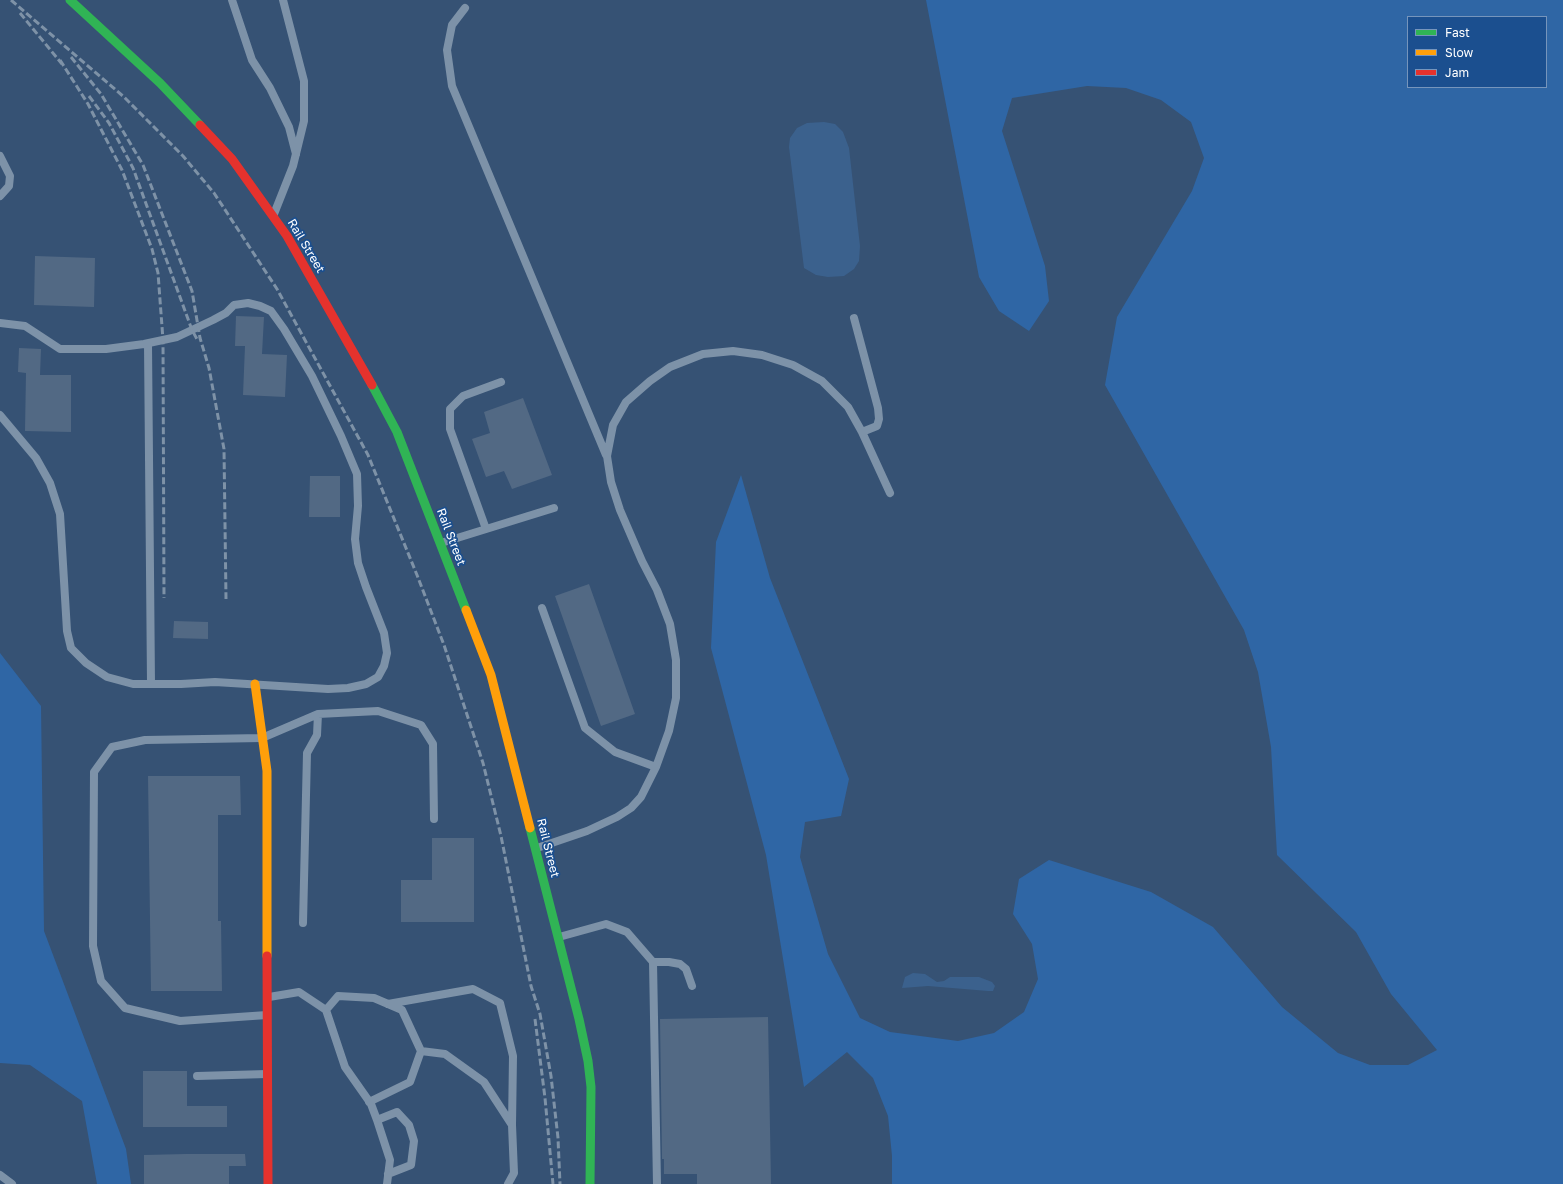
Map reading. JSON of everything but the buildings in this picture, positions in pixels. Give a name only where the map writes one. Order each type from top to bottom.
[{"type":"street","name":"Rail Street","points":[[70,0],[160,83],[232,159],[287,236],[342,330],[397,432],[491,675],[536,848],[579,1018],[589,1068],[592,1088],[590,1184]]},
{"type":"street","points":[[255,684],[267,771],[268,1184]]},
{"type":"lane","points":[[232,0],[252,60],[270,88],[289,127],[296,155]]},
{"type":"lane","points":[[273,217],[293,166],[304,121],[304,81],[283,0]]},
{"type":"lane","points":[[465,8],[452,25],[447,50],[452,86],[607,456],[611,482],[620,510],[642,561],[657,590],[670,624],[676,660],[676,698],[669,731],[656,767],[641,797],[631,808],[616,817],[587,831],[536,848]]},
{"type":"lane","points":[[0,156],[10,176],[9,186],[0,196]]},
{"type":"lane","points":[[0,323],[25,326],[60,349],[106,349],[148,344],[176,337],[226,313],[234,306],[248,304],[260,306],[271,311],[284,329],[312,376],[341,436],[357,474],[358,506],[355,539],[358,563],[384,633],[386,653],[384,666],[378,677],[366,684],[348,688],[307,688],[215,682],[132,684],[107,677],[86,663],[71,648],[67,631],[60,514],[50,483],[36,458],[0,415]]},
{"type":"lane","points":[[854,318],[878,414],[877,426],[862,432]]},
{"type":"lane","points":[[148,344],[151,684]]},
{"type":"lane","points":[[607,456],[613,425],[626,402],[650,381],[670,367],[703,354],[734,351],[762,355],[793,365],[822,381],[848,407],[862,432],[890,493]]},
{"type":"lane","points":[[486,529],[450,429],[450,409],[463,396],[501,382]]},
{"type":"lane","points":[[440,544],[554,508]]},
{"type":"lane","points":[[542,608],[585,728],[615,752],[656,767]]},
{"type":"lane","points":[[268,1015],[180,1021],[125,1008],[101,981],[93,946],[94,772],[112,747],[145,740],[262,738],[318,714],[378,711],[421,725],[434,744],[434,819]]},
{"type":"lane","points":[[303,923],[307,753],[317,735],[318,714]]},
{"type":"lane","points":[[558,937],[606,924],[627,932],[653,962],[657,1184]]},
{"type":"lane","points":[[653,962],[680,964],[686,969],[692,986]]},
{"type":"lane","points":[[388,1004],[473,989],[500,1003],[513,1056],[512,1125],[514,1173],[508,1184]]},
{"type":"lane","points":[[268,997],[299,992],[326,1010],[345,1067],[369,1102],[377,1120],[390,1160],[387,1184]]},
{"type":"lane","points":[[326,1010],[338,996],[374,998],[402,1010],[421,1051],[410,1082],[369,1102]]},
{"type":"lane","points":[[421,1051],[444,1054],[484,1082],[512,1125]]},
{"type":"lane","points":[[197,1076],[268,1074]]},
{"type":"lane","points":[[377,1120],[397,1112],[409,1125],[414,1141],[411,1165],[388,1174]]},
{"type":"lane","points":[[0,1175],[12,1184]]},
{"type":"shaded area","points":[[926,0],[1563,0],[1563,1184],[892,1184],[892,1156],[888,1116],[873,1078],[847,1052],[804,1087],[766,855],[711,648],[716,542],[741,475],[770,578],[849,779],[841,816],[805,822],[800,857],[828,954],[860,1018],[890,1032],[958,1041],[994,1033],[1024,1012],[1038,979],[1032,944],[1013,914],[1019,879],[1049,860],[1151,892],[1213,927],[1282,1007],[1338,1053],[1370,1065],[1408,1065],[1437,1050],[1391,994],[1356,932],[1277,855],[1271,747],[1258,672],[1244,630],[1105,385],[1117,317],[1192,191],[1204,158],[1191,122],[1161,100],[1126,88],[1087,86],[1012,98],[1002,131],[1045,266],[1049,301],[1029,331],[999,311],[979,277]]},
{"type":"shaded area","points":[[824,122],[835,124],[843,132],[849,148],[860,246],[859,261],[854,269],[844,276],[828,277],[816,275],[804,268],[789,147],[790,138],[797,128],[807,123]]},
{"type":"shaded area","points":[[0,653],[41,706],[44,931],[126,1149],[131,1184],[97,1184],[82,1101],[30,1065],[0,1063]]},
{"type":"shaded area","points":[[913,973],[925,974],[937,982],[944,981],[950,977],[979,977],[992,982],[995,986],[993,991],[928,986],[902,988],[905,977]]},
{"type":"railway","points":[[11,0],[124,97],[183,156],[214,193],[277,289],[368,455],[444,645],[483,763],[501,836],[531,986],[540,1014],[551,1076],[558,1138],[560,1184]]},
{"type":"railway","points":[[20,13],[62,64]]},
{"type":"railway","points":[[71,57],[101,94],[143,165],[192,291],[200,338],[209,368],[224,449],[226,599]]},
{"type":"railway","points":[[60,60],[88,104],[122,170],[152,249],[158,273],[163,340],[164,598]]},
{"type":"railway","points":[[89,96],[109,123],[133,168],[192,330],[198,341]]},
{"type":"railway","points":[[535,1019],[545,1098],[553,1184]]},
{"type":"traffic: fast","points":[[70,0],[160,83],[200,125]]},
{"type":"traffic: fast","points":[[372,385],[397,432],[466,610]]},
{"type":"traffic: fast","points":[[530,828],[579,1019],[588,1061],[591,1087],[590,1184]]},
{"type":"traffic: slow","points":[[466,610],[491,675],[530,828]]},
{"type":"traffic: slow","points":[[255,684],[267,771],[267,956]]},
{"type":"traffic: jam","points":[[200,125],[232,159],[287,236],[372,385]]},
{"type":"traffic: jam","points":[[267,956],[268,1184]]}]
